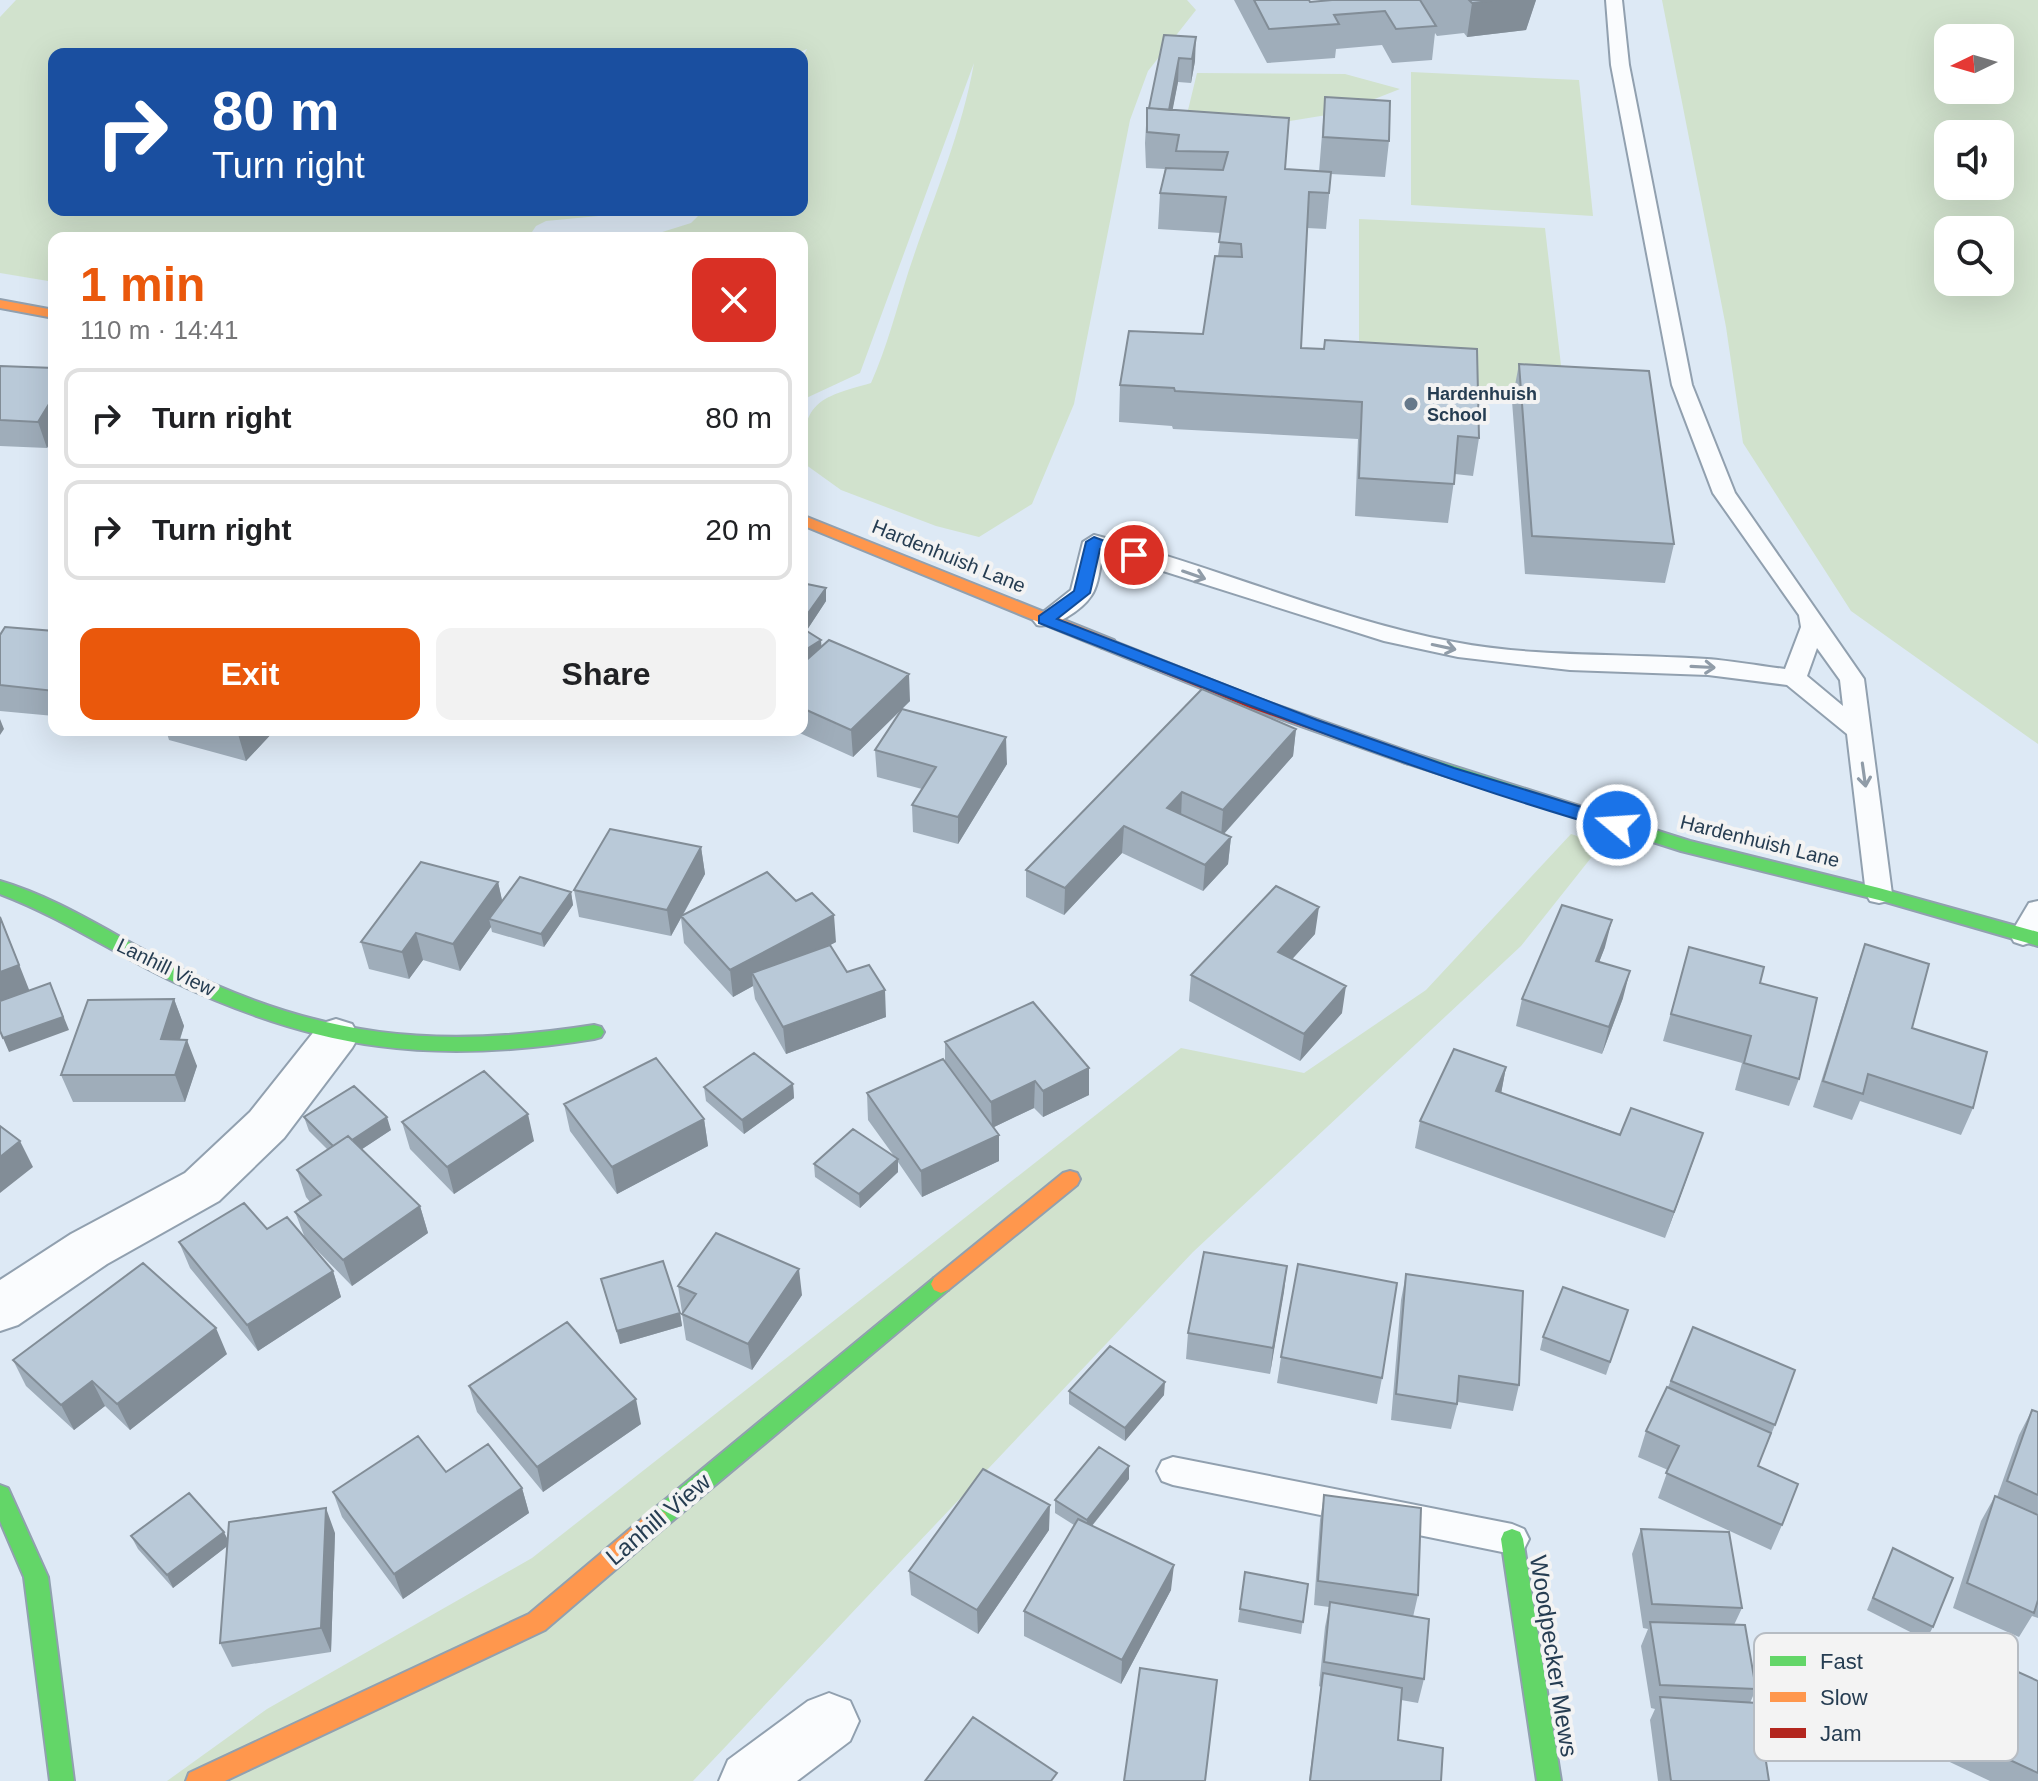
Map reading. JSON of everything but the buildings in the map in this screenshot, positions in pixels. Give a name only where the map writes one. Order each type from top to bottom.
[{"type":"street","points":[[0,304],[48,313]]},
{"type":"street","name":"Hardenhuish Lane","points":[[808,522],[1256,704],[1448,772],[1687,847],[1879,894],[2031,937]]},
{"type":"street","name":"Lanhill View","points":[[0,887],[42,905],[181,978],[336,1036],[433,1049],[479,1050],[527,1046],[594,1032]]},
{"type":"street","points":[[0,1310],[89,1249],[202,1187],[267,1125],[336,1036]]},
{"type":"street","name":"Lanhill View","points":[[198,1781],[537,1622],[799,1399],[1070,1179]]},
{"type":"street","points":[[0,1495],[36,1577],[62,1781]]},
{"type":"street","name":"Woodpecker Mews","points":[[1512,1539],[1549,1781]]},
{"type":"street","points":[[749,1781],[829,1721]]},
{"type":"lane","points":[[1614,0],[1620,65],[1682,385],[1724,493],[1810,615],[1813,627],[1852,679],[1879,894]]},
{"type":"lane","points":[[1045,620],[1082,593],[1094,542],[1308,612],[1392,636],[1458,650],[1570,662],[1708,667],[1794,678],[1859,731]]},
{"type":"lane","points":[[1794,678],[1813,627]]},
{"type":"lane","points":[[2031,937],[2038,910]]},
{"type":"lane","points":[[1173,1471],[1512,1539]]},
{"type":"green space","points":[[16,0],[1187,0],[1196,10],[1148,71],[1130,120],[1074,404],[1032,504],[979,537],[936,526],[841,490],[808,466],[810,415],[826,399],[871,383],[953,143],[974,63],[860,373],[808,397],[808,232],[662,232],[691,223],[698,216],[808,216],[808,48],[48,48],[48,216],[599,216],[546,221],[532,232],[48,232],[48,281],[0,273],[0,17]]},
{"type":"green space","points":[[1662,0],[2038,0],[2038,744],[1851,611],[1743,443],[1726,327]]},
{"type":"green space","points":[[1411,72],[1579,80],[1593,216],[1411,205]]},
{"type":"green space","points":[[1197,73],[1345,74],[1400,89],[1339,113],[1181,139]]},
{"type":"green space","points":[[1359,219],[1545,228],[1564,391],[1359,379]]},
{"type":"green space","points":[[1571,834],[1602,844],[1521,946],[1193,1252],[693,1781],[167,1781],[267,1709],[532,1558],[1181,1048],[1304,1073],[1426,990]]},
{"type":"traffic: fast","points":[[1409,758],[1687,847],[1879,894],[2038,939]]},
{"type":"traffic: fast","points":[[0,887],[47,906],[157,966],[232,1000],[333,1032],[382,1041],[433,1045],[538,1041],[594,1032]]},
{"type":"traffic: fast","points":[[657,1520],[941,1284]]},
{"type":"traffic: fast","points":[[0,1495],[36,1577],[62,1781]]},
{"type":"traffic: fast","points":[[1512,1539],[1549,1781]]},
{"type":"traffic: slow","points":[[0,304],[48,313]]},
{"type":"traffic: slow","points":[[808,522],[1108,644]]},
{"type":"traffic: slow","points":[[941,1284],[1070,1179]]},
{"type":"traffic: slow","points":[[198,1781],[537,1622],[657,1520]]},
{"type":"traffic: jam","points":[[1108,644],[1256,704],[1409,758]]},
{"type":"place","name":"Hardenhuish School","points":[[1411,404]]},
{"type":"route","points":[[1134,555],[1094,542],[1082,593],[1045,620],[1311,724],[1448,772],[1617,825]]}]
